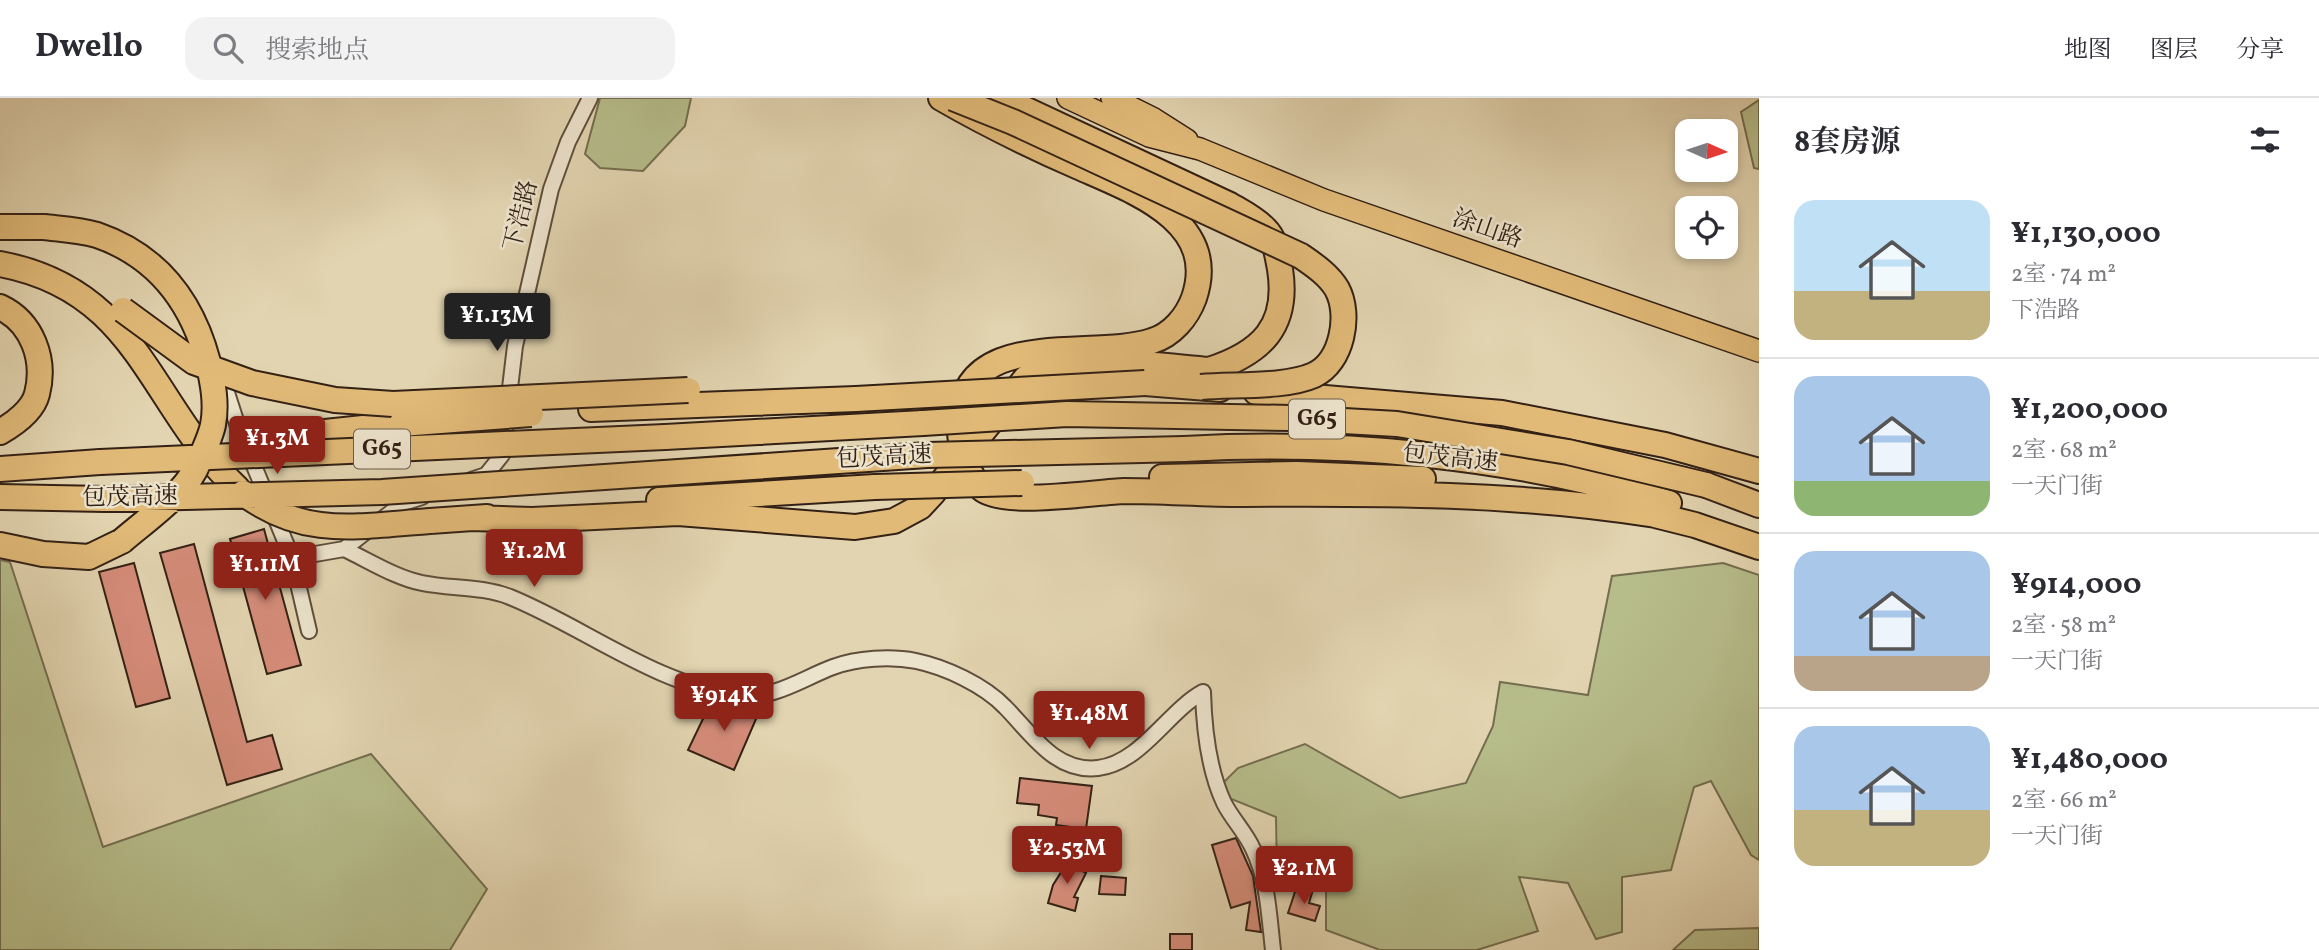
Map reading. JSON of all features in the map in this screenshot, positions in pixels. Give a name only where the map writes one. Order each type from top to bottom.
[{"type":"highway","points":[[941,98],[1007,136],[1141,195],[1177,219],[1195,249],[1197,288],[1189,312],[1173,330],[1153,341],[1119,348],[1026,352],[988,367],[972,382],[964,395],[960,444],[979,487],[990,495],[1022,499],[1124,491],[1463,495],[1551,500],[1697,518],[1759,547]]},
{"type":"highway","points":[[953,98],[1013,122],[1301,256],[1324,274],[1337,289],[1342,303],[1341,335],[1335,354],[1316,374],[1296,380],[1201,387]]},
{"type":"highway","points":[[675,506],[855,527],[894,521],[920,506],[933,493],[1026,378],[1051,368],[1077,364],[1209,370],[1228,364],[1263,343],[1279,316],[1283,291],[1276,247],[1268,231],[1256,220],[1230,205],[1001,98]]},
{"type":"highway","points":[[0,228],[44,227],[97,235],[125,249],[163,276],[183,298],[201,336],[215,389],[213,425],[194,472],[164,505],[122,541],[89,557],[43,554],[0,545]]},
{"type":"highway","points":[[0,249],[20,252],[73,276],[194,362],[280,390],[359,404],[688,398]]},
{"type":"highway","points":[[0,264],[43,274],[66,287],[121,330],[185,424],[195,444],[217,470],[264,508],[291,521],[320,526],[472,518],[533,520],[875,486],[1297,474],[1385,476],[1506,486],[1594,500],[1656,515]]},
{"type":"highway","points":[[0,307],[16,315],[34,338],[39,365],[37,396],[17,422],[0,432]]},
{"type":"highway","points":[[137,460],[297,435],[688,398],[775,392],[851,399],[1145,383],[1502,413],[1665,444],[1759,471]]},
{"type":"highway","name":"包茂高速","points":[[0,469],[137,460],[665,437],[1068,414],[1292,418],[1396,424],[1568,452],[1706,485],[1759,505]]},
{"type":"highway","name":"包茂高速","points":[[0,497],[105,499],[382,492],[927,455],[1264,445],[1343,447],[1510,466],[1604,483],[1697,518],[1759,534]]},
{"type":"main road","name":"涂山路","points":[[1068,98],[1149,136],[1200,149],[1324,200],[1759,351]]},
{"type":"main road","name":"涂山路","points":[[1112,98],[1154,119],[1200,149]]},
{"type":"street","name":"下浩路","points":[[344,549],[403,503],[486,475],[502,455],[515,346],[551,189],[568,142],[590,98]]},
{"type":"street","points":[[208,332],[238,427],[292,558],[309,631]]},
{"type":"street","points":[[292,558],[344,549],[420,583],[508,596],[582,630],[642,664],[738,696],[772,694],[835,666],[876,659],[916,661],[977,687],[1004,705],[1054,757],[1077,767],[1099,768],[1128,754],[1184,702],[1203,692],[1204,726],[1211,761],[1225,805],[1253,849],[1262,874],[1268,897],[1273,950]]},
{"type":"green space","points":[[600,98],[691,98],[685,126],[643,171],[600,168],[585,154]]},
{"type":"green space","points":[[1759,100],[1759,169],[1754,168],[1741,112]]},
{"type":"green space","points":[[0,560],[10,562],[103,847],[371,754],[487,889],[450,950],[0,950]]},
{"type":"green space","points":[[1723,563],[1759,575],[1759,860],[1751,855],[1711,781],[1694,787],[1671,870],[1622,877],[1622,932],[1596,939],[1568,883],[1519,877],[1538,931],[1477,950],[1380,950],[1326,930],[1326,889],[1277,876],[1276,817],[1214,792],[1238,768],[1305,744],[1400,798],[1466,783],[1493,726],[1500,682],[1588,695],[1612,576]]},
{"type":"green space","points":[[1759,928],[1759,950],[1673,950],[1695,930]]},
{"type":"building","points":[[264,529],[301,665],[267,674],[230,539]]},
{"type":"building","points":[[194,544],[247,742],[272,735],[282,769],[227,785],[160,553]]},
{"type":"building","points":[[134,563],[170,698],[136,707],[99,572]]},
{"type":"building","points":[[712,700],[743,705],[759,712],[734,770],[688,750]]},
{"type":"building","points":[[1020,778],[1092,786],[1086,829],[1056,825],[1057,818],[1038,815],[1039,805],[1017,803]]},
{"type":"building","points":[[1236,838],[1253,876],[1261,932],[1246,930],[1250,902],[1231,908],[1212,845]]},
{"type":"building","points":[[1072,855],[1081,861],[1077,868],[1086,873],[1074,897],[1078,898],[1075,911],[1048,903],[1053,885]]},
{"type":"building","points":[[1101,876],[1126,878],[1125,895],[1099,894]]},
{"type":"building","points":[[1296,889],[1312,893],[1309,903],[1320,906],[1315,921],[1288,913]]},
{"type":"building","points":[[1170,934],[1192,934],[1192,950],[1170,950]]}]
